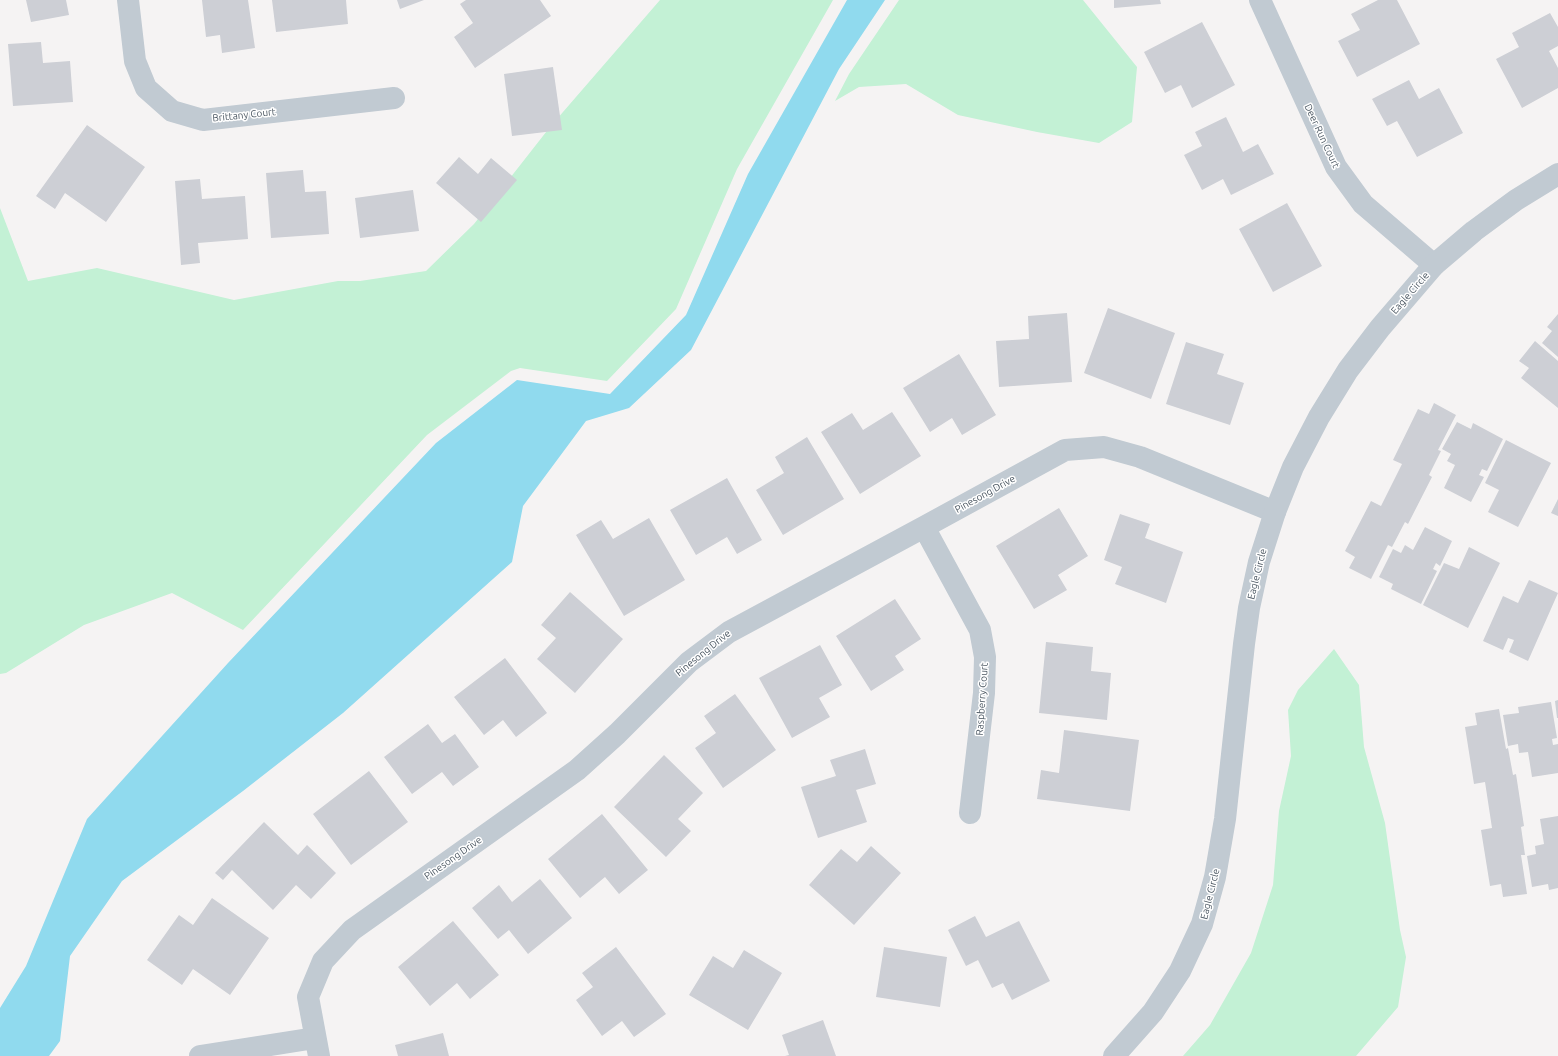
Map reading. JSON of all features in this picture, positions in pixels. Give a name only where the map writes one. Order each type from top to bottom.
[{"type":"street","name":"Brittany Court","points":[[128,0],[135,61],[146,88],[172,111],[203,120],[394,98]]},
{"type":"street","name":"Deer Run Court","points":[[1260,0],[1336,167],[1363,204],[1434,265]]},
{"type":"street","name":"Eagle Circle","points":[[1114,1056],[1153,1012],[1180,971],[1202,924],[1215,877],[1225,818],[1249,608],[1259,562],[1275,512],[1293,467],[1319,417],[1348,370],[1380,328],[1434,265],[1474,231],[1510,204],[1558,174]]},
{"type":"street","name":"Pinesong Drive","points":[[317,1047],[308,997],[323,961],[352,930],[577,770],[617,734],[689,662],[729,632],[924,528],[1064,450],[1104,447],[1140,457],[1275,512]]},
{"type":"street","name":"Raspberry Court","points":[[924,528],[980,630],[985,657],[984,693],[970,813]]},
{"type":"street","points":[[200,1056],[317,1047]]},
{"type":"green space","points":[[660,0],[833,0],[737,169],[676,309],[607,381],[520,368],[511,371],[427,435],[243,630],[172,593],[84,625],[6,673],[0,674],[0,208],[28,281],[97,268],[234,300],[338,281],[360,281],[426,271],[474,224],[550,127]]},
{"type":"green space","points":[[899,0],[1083,0],[1137,67],[1132,122],[1099,143],[1037,132],[958,115],[906,84],[859,87],[835,101],[849,74]]},
{"type":"green space","points":[[1334,649],[1359,685],[1364,747],[1385,823],[1400,930],[1406,957],[1398,1007],[1356,1056],[1183,1056],[1210,1025],[1251,953],[1273,885],[1279,811],[1291,756],[1288,710],[1298,690]]},
{"type":"water","points":[[847,0],[885,0],[839,69],[691,350],[629,408],[586,421],[523,506],[512,562],[343,713],[243,791],[122,881],[70,956],[60,1041],[49,1056],[0,1056],[0,1008],[26,966],[87,819],[228,663],[436,443],[517,380],[610,394],[686,315],[748,174]]},
{"type":"building","points":[[26,0],[66,0],[69,15],[31,22]]},
{"type":"building","points":[[202,0],[248,0],[255,48],[222,53],[220,35],[206,37]]},
{"type":"building","points":[[272,0],[346,0],[348,24],[276,32]]},
{"type":"building","points":[[397,0],[424,0],[400,9]]},
{"type":"building","points":[[466,0],[540,0],[551,16],[475,68],[454,37],[473,23],[460,4]]},
{"type":"building","points":[[1114,0],[1160,0],[1161,4],[1114,8]]},
{"type":"building","points":[[1378,0],[1397,0],[1420,44],[1357,77],[1338,41],[1360,30],[1351,14]]},
{"type":"building","points":[[1550,13],[1558,27],[1558,46],[1549,51],[1558,68],[1558,88],[1522,108],[1496,59],[1519,47],[1512,33]]},
{"type":"building","points":[[1202,22],[1235,85],[1192,108],[1181,85],[1165,93],[1144,52]]},
{"type":"building","points":[[41,42],[43,63],[70,61],[73,102],[13,106],[8,44]]},
{"type":"building","points":[[553,67],[562,130],[512,136],[504,74]]},
{"type":"building","points":[[1409,80],[1419,99],[1439,88],[1463,133],[1417,157],[1397,121],[1387,126],[1372,99]]},
{"type":"building","points":[[1226,117],[1243,152],[1258,144],[1274,174],[1231,195],[1223,179],[1202,190],[1184,155],[1202,146],[1195,132]]},
{"type":"building","points":[[87,125],[145,167],[106,222],[65,193],[55,209],[36,196]]},
{"type":"building","points":[[459,157],[478,174],[491,158],[517,180],[481,222],[436,183]]},
{"type":"building","points":[[303,170],[305,192],[326,191],[329,234],[271,238],[266,173]]},
{"type":"building","points":[[200,179],[202,199],[245,196],[248,239],[198,243],[200,263],[181,265],[175,181]]},
{"type":"building","points":[[413,190],[419,231],[360,238],[355,198]]},
{"type":"building","points":[[1287,203],[1322,266],[1273,292],[1239,229]]},
{"type":"building","points":[[1108,308],[1175,333],[1151,399],[1084,373]]},
{"type":"building","points":[[1067,313],[1072,382],[999,387],[996,341],[1029,339],[1028,316]]},
{"type":"building","points":[[1558,314],[1558,357],[1542,343],[1552,331],[1547,327]]},
{"type":"building","points":[[1535,341],[1558,361],[1558,408],[1521,378],[1529,368],[1519,361]]},
{"type":"building","points":[[1186,342],[1224,354],[1217,374],[1244,383],[1230,425],[1166,404]]},
{"type":"building","points":[[959,354],[996,415],[962,435],[952,418],[930,432],[903,388]]},
{"type":"building","points":[[1434,403],[1456,415],[1438,450],[1441,451],[1429,475],[1432,477],[1408,524],[1405,522],[1392,547],[1388,545],[1371,579],[1349,568],[1355,557],[1345,551],[1371,501],[1381,506],[1402,464],[1393,460],[1418,409],[1429,414]]},
{"type":"building","points":[[892,412],[921,456],[860,494],[821,432],[852,413],[863,430]]},
{"type":"building","points":[[1457,422],[1471,429],[1473,423],[1503,439],[1487,471],[1482,469],[1479,475],[1484,477],[1471,502],[1444,488],[1455,465],[1447,461],[1451,454],[1442,449]]},
{"type":"building","points":[[807,437],[844,499],[783,535],[756,490],[784,473],[775,457]]},
{"type":"building","points":[[1506,440],[1551,463],[1518,527],[1488,512],[1499,490],[1485,483]]},
{"type":"building","points":[[727,478],[762,540],[737,554],[727,537],[696,555],[670,510]]},
{"type":"building","points":[[1558,499],[1558,516],[1551,513]]},
{"type":"building","points":[[1059,508],[1088,556],[1058,575],[1067,590],[1034,609],[996,546]]},
{"type":"building","points":[[1120,514],[1150,524],[1145,538],[1183,552],[1166,603],[1115,584],[1122,567],[1104,560]]},
{"type":"building","points":[[649,518],[685,580],[624,616],[576,535],[601,520],[613,539]]},
{"type":"building","points":[[1425,527],[1452,541],[1440,566],[1436,563],[1433,569],[1437,571],[1421,604],[1391,589],[1393,584],[1379,577],[1393,549],[1401,553],[1405,545],[1413,550]]},
{"type":"building","points":[[1469,547],[1500,563],[1468,628],[1423,605],[1444,563],[1459,569]]},
{"type":"building","points":[[1529,580],[1558,593],[1528,661],[1509,652],[1514,640],[1508,638],[1503,650],[1483,641],[1503,596],[1518,603]]},
{"type":"building","points":[[570,592],[623,639],[575,693],[537,659],[556,638],[541,625]]},
{"type":"building","points":[[895,599],[921,639],[895,656],[904,670],[871,691],[836,636]]},
{"type":"building","points":[[1046,642],[1093,647],[1091,671],[1111,673],[1107,720],[1039,713]]},
{"type":"building","points":[[820,645],[842,685],[819,698],[830,717],[792,738],[759,678]]},
{"type":"building","points":[[505,658],[547,713],[516,737],[503,720],[484,735],[454,697]]},
{"type":"building","points":[[735,694],[776,750],[723,788],[695,748],[716,733],[704,716]]},
{"type":"building","points":[[1558,700],[1558,718],[1557,718],[1555,701]]},
{"type":"building","points":[[1551,702],[1557,738],[1552,739],[1553,745],[1558,744],[1558,773],[1532,777],[1528,752],[1519,753],[1518,744],[1508,746],[1503,715],[1519,713],[1518,707]]},
{"type":"building","points":[[1499,709],[1506,749],[1508,748],[1513,775],[1516,774],[1524,826],[1521,827],[1525,855],[1521,855],[1527,894],[1503,897],[1501,884],[1490,886],[1481,830],[1492,828],[1485,782],[1474,784],[1465,727],[1477,725],[1475,713]]},
{"type":"building","points":[[428,724],[442,743],[455,734],[479,767],[453,786],[442,772],[412,794],[384,757]]},
{"type":"building","points":[[1064,730],[1139,740],[1130,811],[1037,799],[1041,770],[1059,773]]},
{"type":"building","points":[[865,749],[876,784],[856,790],[867,822],[818,838],[801,787],[836,776],[830,760]]},
{"type":"building","points":[[664,755],[703,793],[678,819],[691,831],[666,857],[614,807]]},
{"type":"building","points":[[369,771],[408,822],[351,865],[313,814]]},
{"type":"building","points":[[602,814],[648,870],[619,894],[605,877],[580,898],[548,859]]},
{"type":"building","points":[[1558,816],[1558,888],[1549,890],[1548,884],[1532,887],[1527,856],[1536,854],[1535,846],[1544,844],[1540,819]]},
{"type":"building","points":[[264,822],[298,855],[307,845],[336,873],[311,899],[296,885],[273,910],[232,870],[223,880],[215,873]]},
{"type":"building","points":[[871,846],[901,873],[854,925],[809,885],[841,849],[857,862]]},
{"type":"building","points":[[540,879],[572,918],[528,954],[509,930],[498,939],[472,908],[499,885],[512,902]]},
{"type":"building","points":[[212,898],[269,938],[230,995],[193,969],[182,985],[147,960],[179,915],[193,925]]},
{"type":"building","points":[[975,916],[986,937],[1019,921],[1050,981],[1012,1000],[1003,983],[992,988],[978,960],[966,966],[948,930]]},
{"type":"building","points":[[453,921],[499,975],[470,999],[457,983],[430,1006],[398,967]]},
{"type":"building","points":[[616,947],[666,1014],[634,1037],[622,1021],[602,1036],[576,1000],[593,987],[582,973]]},
{"type":"building","points":[[884,947],[947,957],[940,1007],[876,997]]},
{"type":"building","points":[[744,950],[782,973],[748,1030],[689,995],[713,956],[733,968]]},
{"type":"building","points":[[823,1020],[836,1056],[785,1056],[789,1055],[782,1035]]},
{"type":"building","points":[[443,1033],[449,1056],[398,1056],[395,1045]]}]
